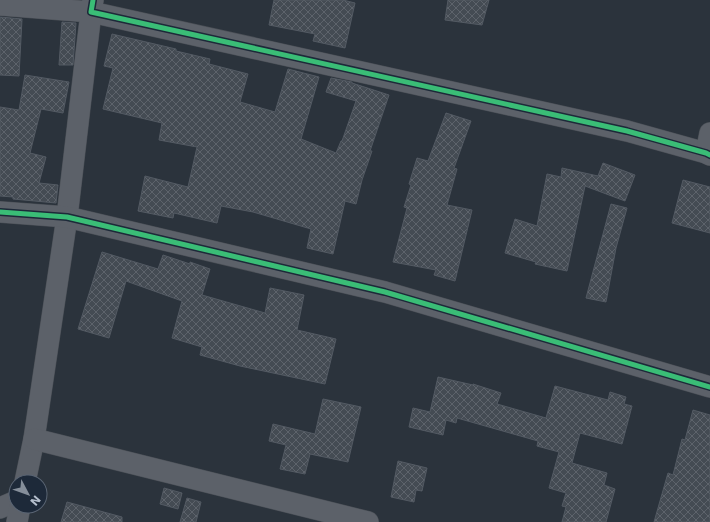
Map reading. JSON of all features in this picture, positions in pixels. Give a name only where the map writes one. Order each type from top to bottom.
[{"type":"street","points":[[0,5],[92,6],[627,131],[708,154],[710,133]]},
{"type":"street","points":[[27,474],[34,439],[67,217],[92,6]]},
{"type":"street","points":[[0,212],[67,217],[385,292],[710,387]]},
{"type":"street","points":[[34,439],[368,522]]},
{"type":"building","points":[[274,0],[343,0],[355,3],[345,48],[313,41],[315,34],[269,25]]},
{"type":"building","points":[[448,0],[489,0],[482,25],[445,20]]},
{"type":"building","points":[[0,17],[22,19],[19,76],[0,75]]},
{"type":"building","points":[[62,22],[76,23],[73,65],[59,65]]},
{"type":"building","points":[[112,34],[176,49],[176,51],[210,59],[209,64],[248,74],[240,102],[275,112],[288,69],[319,77],[301,139],[336,153],[342,141],[356,101],[326,92],[331,78],[352,82],[389,95],[370,151],[372,151],[356,204],[345,201],[333,254],[307,248],[311,229],[253,212],[221,206],[217,223],[174,213],[173,218],[138,211],[145,176],[188,187],[197,147],[159,140],[162,123],[103,109],[113,68],[104,66]]},
{"type":"building","points":[[25,75],[69,82],[63,113],[41,109],[30,153],[46,157],[39,183],[58,185],[56,203],[13,199],[13,197],[0,196],[0,107],[19,110]]},
{"type":"building","points":[[446,113],[471,121],[454,168],[457,169],[447,205],[472,210],[455,281],[434,275],[436,270],[393,262],[407,208],[404,207],[411,185],[409,184],[417,158],[428,161]]},
{"type":"building","points":[[603,163],[635,175],[625,201],[585,186],[567,271],[535,264],[536,262],[505,253],[515,219],[537,226],[547,174],[561,177],[562,168],[598,176]]},
{"type":"building","points":[[683,180],[710,187],[710,233],[672,223]]},
{"type":"building","points":[[611,204],[627,208],[616,248],[606,302],[586,298]]},
{"type":"building","points":[[102,252],[158,269],[163,255],[210,269],[202,295],[265,313],[270,288],[304,295],[297,330],[336,339],[325,384],[240,366],[200,355],[202,347],[172,338],[182,301],[126,281],[109,338],[78,329]]},
{"type":"building","points":[[438,377],[473,384],[501,393],[497,404],[546,418],[555,386],[608,400],[610,392],[626,397],[624,404],[632,406],[622,444],[580,433],[572,463],[607,473],[604,485],[615,489],[606,522],[562,522],[566,507],[562,506],[566,493],[549,488],[559,452],[537,446],[538,441],[457,418],[456,423],[446,420],[443,435],[409,427],[413,408],[430,412]]},
{"type":"building","points":[[323,399],[361,407],[348,462],[310,454],[305,474],[280,469],[286,445],[269,441],[273,424],[315,434]]},
{"type":"building","points":[[693,410],[710,415],[710,522],[654,522],[668,473],[673,475],[682,439],[685,440]]},
{"type":"building","points":[[398,461],[427,468],[422,491],[416,490],[414,502],[391,497]]},
{"type":"building","points":[[164,488],[182,493],[178,509],[160,504]]},
{"type":"building","points":[[187,498],[201,502],[196,522],[180,522]]},
{"type":"building","points":[[67,502],[122,517],[122,522],[61,522]]},
{"type":"cycle path","points":[[93,0],[91,12],[627,131],[710,155]]},
{"type":"cycle path","points":[[0,212],[67,217],[385,292],[710,387]]}]
